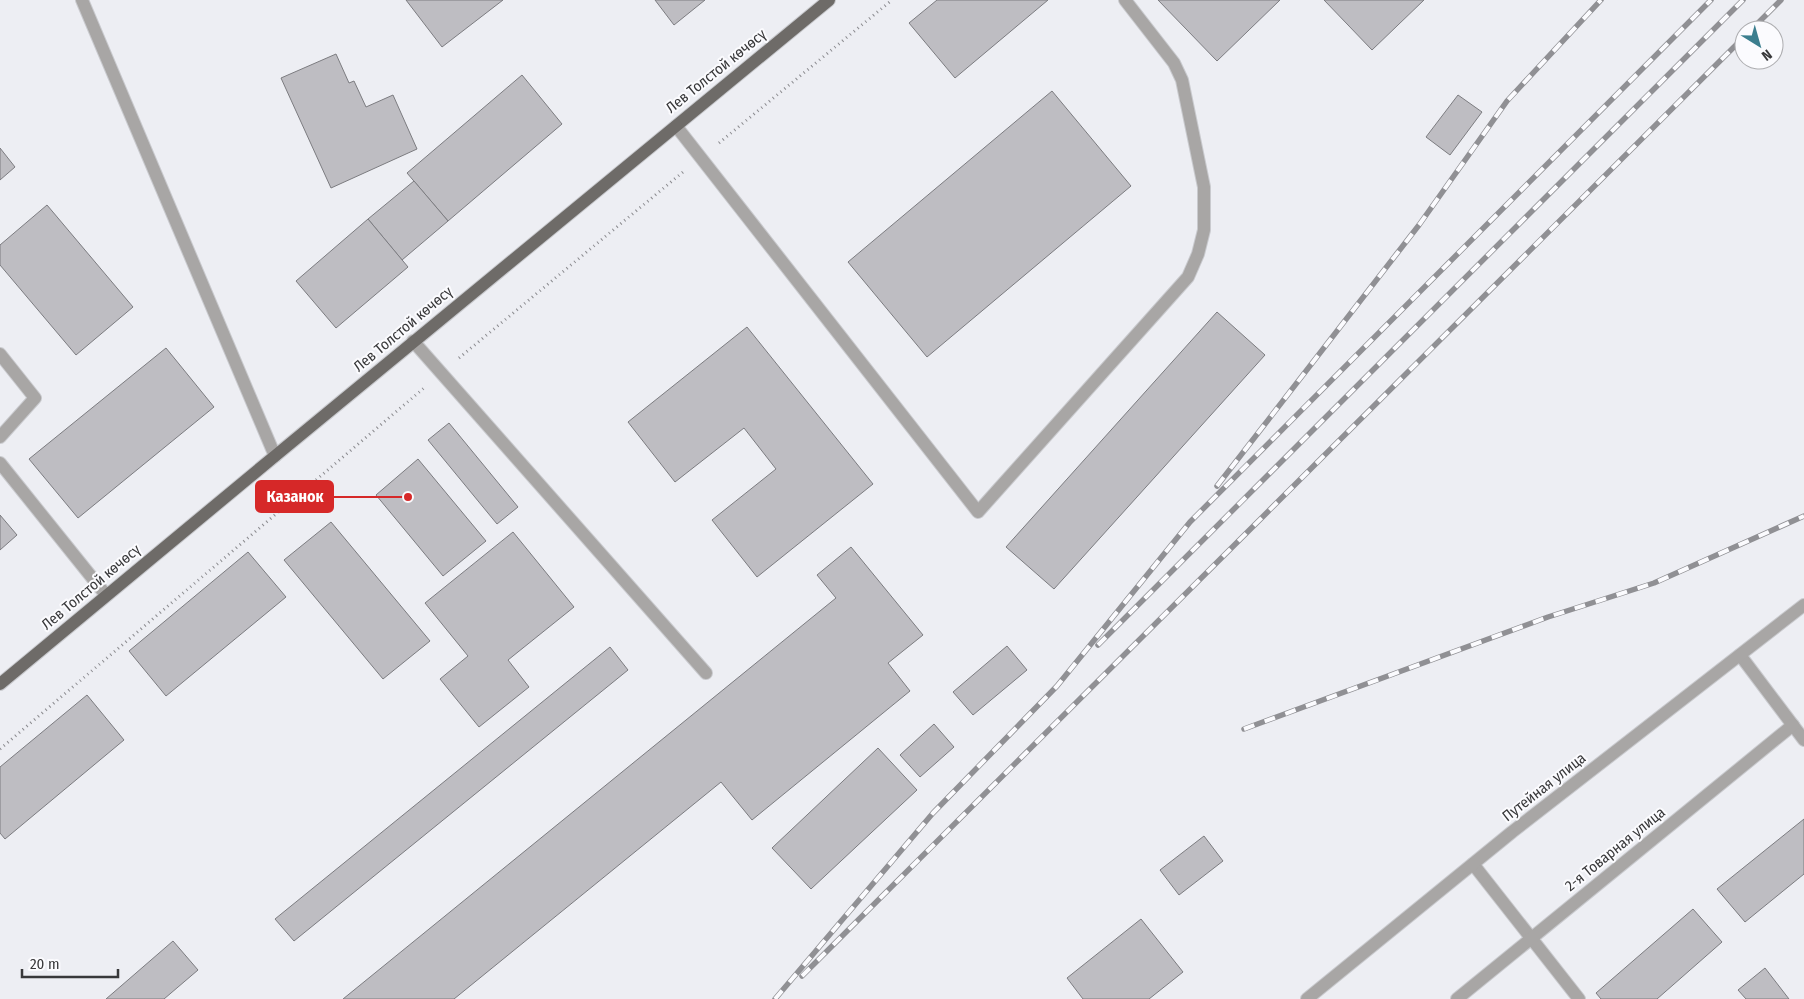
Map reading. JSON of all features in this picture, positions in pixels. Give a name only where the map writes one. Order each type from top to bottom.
[{"type":"main road","name":"Лев Толстой көчөсү","points":[[0,684],[828,0]]},
{"type":"street","points":[[82,0],[275,456]]},
{"type":"street","points":[[676,126],[978,512],[1188,277],[1198,254],[1204,230],[1204,186],[1182,80],[1174,63],[1125,0]]},
{"type":"street","points":[[414,341],[706,673]]},
{"type":"street","points":[[0,354],[35,398],[0,437]]},
{"type":"street","points":[[0,463],[106,595]]},
{"type":"street","name":"Путейная улица","points":[[1307,999],[1473,864],[1804,606]]},
{"type":"street","points":[[1740,655],[1804,740]]},
{"type":"street","name":"2-я Товарная улица","points":[[1457,999],[1793,725]]},
{"type":"street","points":[[1473,864],[1579,999]]},
{"type":"building","points":[[406,0],[503,0],[442,47]]},
{"type":"building","points":[[655,0],[705,0],[674,25]]},
{"type":"building","points":[[937,0],[1048,0],[955,78],[909,23]]},
{"type":"building","points":[[1158,0],[1280,0],[1217,61]]},
{"type":"building","points":[[1324,0],[1424,0],[1372,50]]},
{"type":"building","points":[[336,54],[349,83],[354,81],[366,107],[393,95],[417,149],[331,188],[281,78]]},
{"type":"building","points":[[522,75],[562,124],[448,221],[407,173]]},
{"type":"building","points":[[1052,91],[1131,186],[927,357],[848,262]]},
{"type":"building","points":[[1458,95],[1482,112],[1450,155],[1426,137]]},
{"type":"building","points":[[0,148],[15,167],[0,180]]},
{"type":"building","points":[[414,181],[448,221],[402,260],[368,219]]},
{"type":"building","points":[[47,205],[133,307],[76,355],[0,265],[0,245]]},
{"type":"building","points":[[368,219],[408,267],[336,328],[296,281]]},
{"type":"building","points":[[1217,312],[1265,355],[1054,589],[1006,547]]},
{"type":"building","points":[[747,327],[873,484],[757,577],[712,520],[776,469],[744,428],[675,482],[628,422]]},
{"type":"building","points":[[166,348],[214,407],[78,518],[29,459]]},
{"type":"building","points":[[449,423],[518,507],[497,524],[428,440]]},
{"type":"building","points":[[418,459],[486,541],[443,576],[376,495]]},
{"type":"building","points":[[0,515],[17,535],[0,550]]},
{"type":"building","points":[[331,522],[430,641],[383,679],[284,560]]},
{"type":"building","points":[[513,532],[574,607],[508,660],[529,687],[479,727],[440,679],[468,656],[425,603]]},
{"type":"building","points":[[851,547],[923,635],[888,663],[910,691],[752,820],[721,782],[454,999],[343,999],[836,598],[817,575]]},
{"type":"building","points":[[248,552],[286,597],[166,696],[129,651]]},
{"type":"building","points":[[1007,646],[1027,670],[973,715],[953,692]]},
{"type":"building","points":[[610,647],[628,670],[294,941],[275,919]]},
{"type":"building","points":[[87,695],[124,740],[5,839],[0,833],[0,767]]},
{"type":"building","points":[[934,724],[954,747],[920,777],[900,755]]},
{"type":"building","points":[[878,748],[917,790],[811,889],[772,848]]},
{"type":"building","points":[[1804,819],[1804,874],[1745,922],[1717,889]]},
{"type":"building","points":[[1204,836],[1223,861],[1179,895],[1160,870]]},
{"type":"building","points":[[1693,909],[1722,942],[1657,999],[1601,999],[1596,993]]},
{"type":"building","points":[[1141,919],[1183,972],[1149,999],[1083,999],[1067,978]]},
{"type":"building","points":[[173,941],[198,970],[164,999],[106,999]]},
{"type":"building","points":[[1765,968],[1789,999],[1746,999],[1738,990]]},
{"type":"railway","points":[[1217,486],[1419,225],[1507,101],[1601,0]]},
{"type":"railway","points":[[775,999],[933,813],[1057,686],[1190,522],[1711,0]]},
{"type":"railway","points":[[1098,645],[1743,0]]},
{"type":"railway","points":[[1761,20],[1781,0]]},
{"type":"railway","points":[[802,976],[1734,47]]},
{"type":"railway","points":[[1244,729],[1548,617],[1654,583],[1804,516]]},
{"type":"place","name":"Казанок","points":[[408,497]]}]
